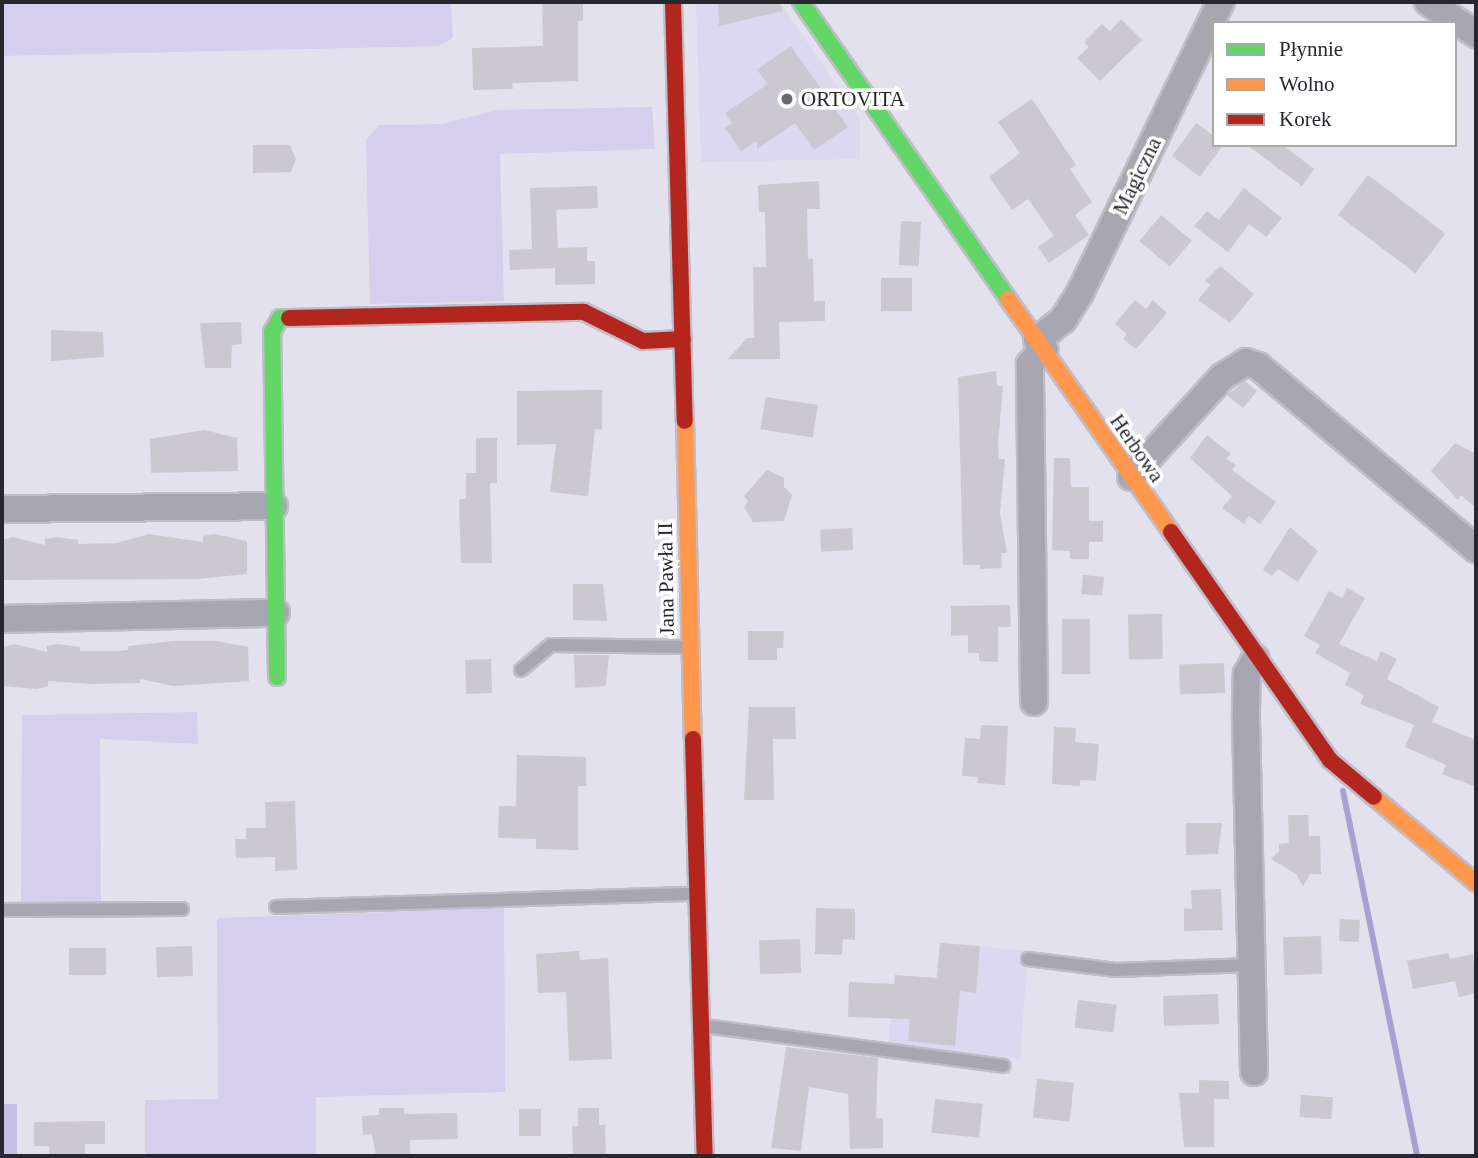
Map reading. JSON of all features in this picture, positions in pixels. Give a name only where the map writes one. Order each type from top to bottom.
[{"type":"street","name":"Jana Pawła II","points":[[673,2],[688,647],[705,1156]]},
{"type":"street","name":"Herbowa","points":[[801,2],[1256,658],[1330,760],[1357,788],[1476,883]]},
{"type":"street","name":"Magiczna","points":[[1040,345],[1063,320],[1081,291],[1221,2]]},
{"type":"street","points":[[1428,2],[1456,21]]},
{"type":"street","points":[[1457,21],[1476,34]]},
{"type":"street","points":[[277,677],[272,332],[280,318],[584,312],[643,341],[682,339]]},
{"type":"street","points":[[1034,702],[1030,364],[1040,345]]},
{"type":"street","points":[[1131,477],[1152,460],[1222,377],[1246,362],[1258,366],[1476,550]]},
{"type":"street","points":[[2,509],[274,506]]},
{"type":"street","points":[[2,619],[276,613]]},
{"type":"street","points":[[1254,1072],[1246,700],[1247,674],[1256,658]]},
{"type":"lane","points":[[521,670],[551,645],[688,647]]},
{"type":"lane","points":[[276,907],[695,894]]},
{"type":"lane","points":[[2,910],[182,909]]},
{"type":"lane","points":[[1028,959],[1115,970],[1251,965]]},
{"type":"lane","points":[[702,1026],[1003,1066]]},
{"type":"shaded area","points":[[2,2],[451,2],[453,38],[439,46],[2,56]]},
{"type":"shaded area","points":[[696,2],[780,2],[860,120],[860,159],[701,162]]},
{"type":"shaded area","points":[[652,107],[655,149],[500,154],[504,301],[370,304],[366,140],[379,125],[442,124],[498,110]]},
{"type":"shaded area","points":[[197,712],[198,744],[100,739],[101,902],[21,901],[22,715]]},
{"type":"shaded area","points":[[504,908],[505,1092],[316,1097],[316,1156],[145,1156],[145,1100],[218,1099],[217,918]]},
{"type":"shaded area","points":[[940,943],[1028,951],[1020,1059],[888,1044],[895,975],[936,978]]},
{"type":"shaded area","points":[[2,1104],[17,1104],[17,1156],[2,1156]]},
{"type":"building","points":[[542,2],[583,2],[583,21],[578,21],[578,81],[512,83],[513,89],[473,90],[472,48],[543,46]]},
{"type":"building","points":[[718,2],[780,2],[783,11],[719,26]]},
{"type":"building","points":[[1121,19],[1142,40],[1100,81],[1077,58],[1089,47],[1084,42],[1102,24],[1110,31]]},
{"type":"building","name":"ORTOVITA","points":[[791,46],[848,127],[814,150],[795,123],[757,149],[757,141],[741,151],[725,128],[732,123],[725,113],[768,84],[757,70]]},
{"type":"building","points":[[1032,99],[1076,165],[1070,169],[1092,202],[1075,215],[1089,235],[1049,263],[1038,247],[1054,236],[1028,199],[1012,210],[989,177],[1020,153],[998,122]]},
{"type":"building","points":[[1196,123],[1212,135],[1212,147],[1222,147],[1200,177],[1172,156]]},
{"type":"building","points":[[253,145],[290,145],[296,159],[291,172],[253,173]]},
{"type":"building","points":[[1250,147],[1286,147],[1314,169],[1302,186]]},
{"type":"building","points":[[1368,175],[1445,233],[1415,273],[1338,215]]},
{"type":"building","points":[[819,181],[820,209],[807,209],[808,259],[813,258],[814,301],[825,301],[825,321],[779,322],[780,359],[728,359],[747,338],[754,338],[753,267],[766,267],[765,212],[759,212],[758,185]]},
{"type":"building","points":[[597,186],[598,208],[556,210],[558,248],[587,247],[587,261],[595,261],[595,284],[555,285],[555,268],[510,270],[509,250],[532,249],[530,188]]},
{"type":"building","points":[[1244,188],[1282,218],[1266,237],[1249,224],[1228,252],[1194,226],[1207,211],[1219,220]]},
{"type":"building","points":[[1161,215],[1192,241],[1170,267],[1139,241]]},
{"type":"building","points":[[901,221],[921,222],[919,266],[899,265]]},
{"type":"building","points":[[1220,266],[1254,294],[1230,323],[1198,300],[1210,285],[1205,281]]},
{"type":"building","points":[[881,278],[912,278],[912,311],[881,311]]},
{"type":"building","points":[[1135,300],[1146,309],[1153,300],[1167,313],[1136,349],[1123,339],[1127,334],[1115,324]]},
{"type":"building","points":[[241,322],[242,344],[232,345],[231,368],[205,368],[200,323]]},
{"type":"building","points":[[51,330],[103,332],[104,357],[51,361]]},
{"type":"building","points":[[996,371],[997,386],[1003,386],[998,444],[999,459],[1005,459],[1000,513],[1007,553],[1001,553],[1002,568],[980,569],[980,565],[963,565],[958,377]]},
{"type":"building","points":[[1245,381],[1257,391],[1243,408],[1227,395]]},
{"type":"building","points":[[602,390],[602,430],[595,429],[588,496],[550,492],[556,444],[517,445],[517,391]]},
{"type":"building","points":[[766,397],[818,405],[813,438],[760,429]]},
{"type":"building","points":[[205,430],[237,438],[238,471],[151,473],[150,439]]},
{"type":"building","points":[[1207,435],[1231,454],[1226,459],[1236,465],[1232,470],[1276,502],[1260,524],[1249,516],[1244,524],[1222,508],[1232,496],[1190,458]]},
{"type":"building","points":[[476,438],[497,438],[497,483],[490,483],[492,563],[461,563],[459,499],[466,499],[466,473],[476,473]]},
{"type":"building","points":[[1455,443],[1476,454],[1476,508],[1461,495],[1458,500],[1431,471]]},
{"type":"building","points":[[1054,458],[1070,458],[1071,487],[1089,487],[1089,521],[1103,521],[1103,542],[1089,542],[1089,559],[1070,559],[1070,551],[1052,550]]},
{"type":"building","points":[[767,470],[784,478],[784,487],[792,495],[784,521],[753,522],[744,507],[748,501],[744,496]]},
{"type":"building","points":[[1290,527],[1318,551],[1298,582],[1278,569],[1272,576],[1263,570]]},
{"type":"building","points":[[852,528],[853,550],[821,552],[820,530]]},
{"type":"building","points":[[149,534],[203,542],[203,536],[215,534],[247,541],[247,574],[197,579],[2,580],[2,540],[13,537],[45,545],[45,539],[56,537],[78,540],[78,544],[116,543]]},
{"type":"building","points":[[1083,575],[1104,577],[1102,596],[1081,594]]},
{"type":"building","points":[[573,584],[603,584],[607,621],[573,620]]},
{"type":"building","points":[[1347,588],[1365,598],[1339,644],[1377,661],[1381,651],[1397,659],[1387,679],[1439,707],[1432,722],[1476,740],[1476,787],[1442,774],[1446,765],[1405,747],[1414,725],[1360,704],[1364,695],[1345,685],[1350,673],[1315,653],[1320,645],[1304,636],[1329,591],[1342,598]]},
{"type":"building","points":[[1010,605],[1011,627],[998,627],[998,662],[979,661],[979,653],[968,653],[968,635],[951,636],[951,606]]},
{"type":"building","points":[[1162,614],[1163,659],[1129,660],[1128,615]]},
{"type":"building","points":[[1062,619],[1090,619],[1090,674],[1062,674]]},
{"type":"building","points":[[748,631],[784,631],[783,648],[777,648],[777,660],[748,660]]},
{"type":"building","points":[[173,641],[217,641],[248,647],[249,681],[173,686],[140,679],[140,683],[48,681],[48,686],[37,689],[2,686],[3,647],[14,644],[47,652],[47,646],[58,644],[80,647],[80,651],[118,651],[128,650],[128,646]]},
{"type":"building","points":[[574,655],[609,655],[606,686],[575,688]]},
{"type":"building","points":[[491,659],[492,693],[466,694],[465,660]]},
{"type":"building","points":[[1224,663],[1225,693],[1180,695],[1179,665]]},
{"type":"building","points":[[749,707],[795,707],[796,739],[773,739],[774,800],[744,800]]},
{"type":"building","points":[[981,725],[1008,726],[1005,785],[977,783],[978,777],[962,776],[965,738],[980,739]]},
{"type":"building","points":[[1054,727],[1076,728],[1075,742],[1099,744],[1096,781],[1080,780],[1080,786],[1052,784]]},
{"type":"building","points":[[517,755],[586,757],[586,786],[578,786],[578,850],[536,849],[536,839],[498,838],[499,806],[516,806]]},
{"type":"building","points":[[295,801],[297,870],[275,871],[275,857],[236,858],[235,839],[246,839],[246,828],[266,828],[265,802]]},
{"type":"building","points":[[1288,815],[1308,815],[1309,836],[1320,836],[1321,874],[1310,874],[1303,886],[1296,874],[1271,859],[1279,851],[1279,844],[1289,843]]},
{"type":"building","points":[[1186,823],[1222,823],[1218,854],[1186,855]]},
{"type":"building","points":[[1221,889],[1223,930],[1184,931],[1184,908],[1192,909],[1191,890]]},
{"type":"building","points":[[816,908],[855,909],[855,940],[843,939],[842,955],[815,954]]},
{"type":"building","points":[[1340,919],[1360,920],[1359,942],[1339,941]]},
{"type":"building","points":[[1321,936],[1322,974],[1284,975],[1283,937]]},
{"type":"building","points":[[800,939],[801,973],[760,974],[759,940]]},
{"type":"building","points":[[940,943],[980,946],[976,993],[960,991],[955,1046],[908,1041],[910,1019],[848,1017],[849,982],[894,984],[895,975],[937,978]]},
{"type":"building","points":[[192,946],[193,976],[157,977],[156,947]]},
{"type":"building","points":[[69,948],[106,948],[106,975],[69,975]]},
{"type":"building","points":[[579,951],[580,960],[608,958],[612,1059],[569,1061],[566,992],[538,993],[536,954]]},
{"type":"building","points":[[1448,953],[1450,959],[1473,954],[1476,993],[1459,997],[1455,981],[1413,989],[1407,961]]},
{"type":"building","points":[[1218,994],[1219,1024],[1164,1026],[1163,996]]},
{"type":"building","points":[[1078,1000],[1117,1005],[1113,1033],[1075,1028]]},
{"type":"building","points":[[786,1047],[878,1058],[876,1118],[883,1118],[883,1148],[850,1149],[848,1094],[809,1087],[801,1151],[771,1148]]},
{"type":"building","points":[[1037,1079],[1074,1083],[1070,1122],[1033,1118]]},
{"type":"building","points":[[1199,1080],[1229,1081],[1229,1099],[1214,1099],[1214,1147],[1184,1147],[1179,1093],[1199,1093]]},
{"type":"building","points":[[1301,1095],[1333,1097],[1331,1119],[1299,1117]]},
{"type":"building","points":[[935,1099],[983,1104],[979,1138],[931,1133]]},
{"type":"building","points":[[379,1108],[404,1108],[404,1114],[457,1113],[458,1139],[410,1140],[410,1156],[376,1156],[372,1134],[363,1135],[362,1116],[379,1115]]},
{"type":"building","points":[[578,1108],[599,1108],[599,1125],[605,1125],[606,1154],[573,1155],[572,1126],[578,1126]]},
{"type":"building","points":[[519,1109],[541,1109],[541,1136],[519,1136]]},
{"type":"building","points":[[105,1121],[105,1144],[85,1144],[85,1156],[49,1156],[49,1146],[34,1146],[34,1122]]},
{"type":"waterway","points":[[1343,791],[1417,1156]]},
{"type":"traffic: fast","points":[[801,2],[1008,299]]},
{"type":"traffic: fast","points":[[277,677],[272,332],[280,318],[289,318]]},
{"type":"traffic: slow","points":[[1008,299],[1171,532]]},
{"type":"traffic: slow","points":[[685,421],[693,739]]},
{"type":"traffic: slow","points":[[1374,797],[1476,883]]},
{"type":"traffic: jam","points":[[673,2],[685,421]]},
{"type":"traffic: jam","points":[[289,318],[584,312],[643,341],[683,339]]},
{"type":"traffic: jam","points":[[1171,532],[1330,760],[1374,797]]},
{"type":"traffic: jam","points":[[693,739],[705,1156]]},
{"type":"place","name":"ORTOVITA","points":[[787,99]]}]
